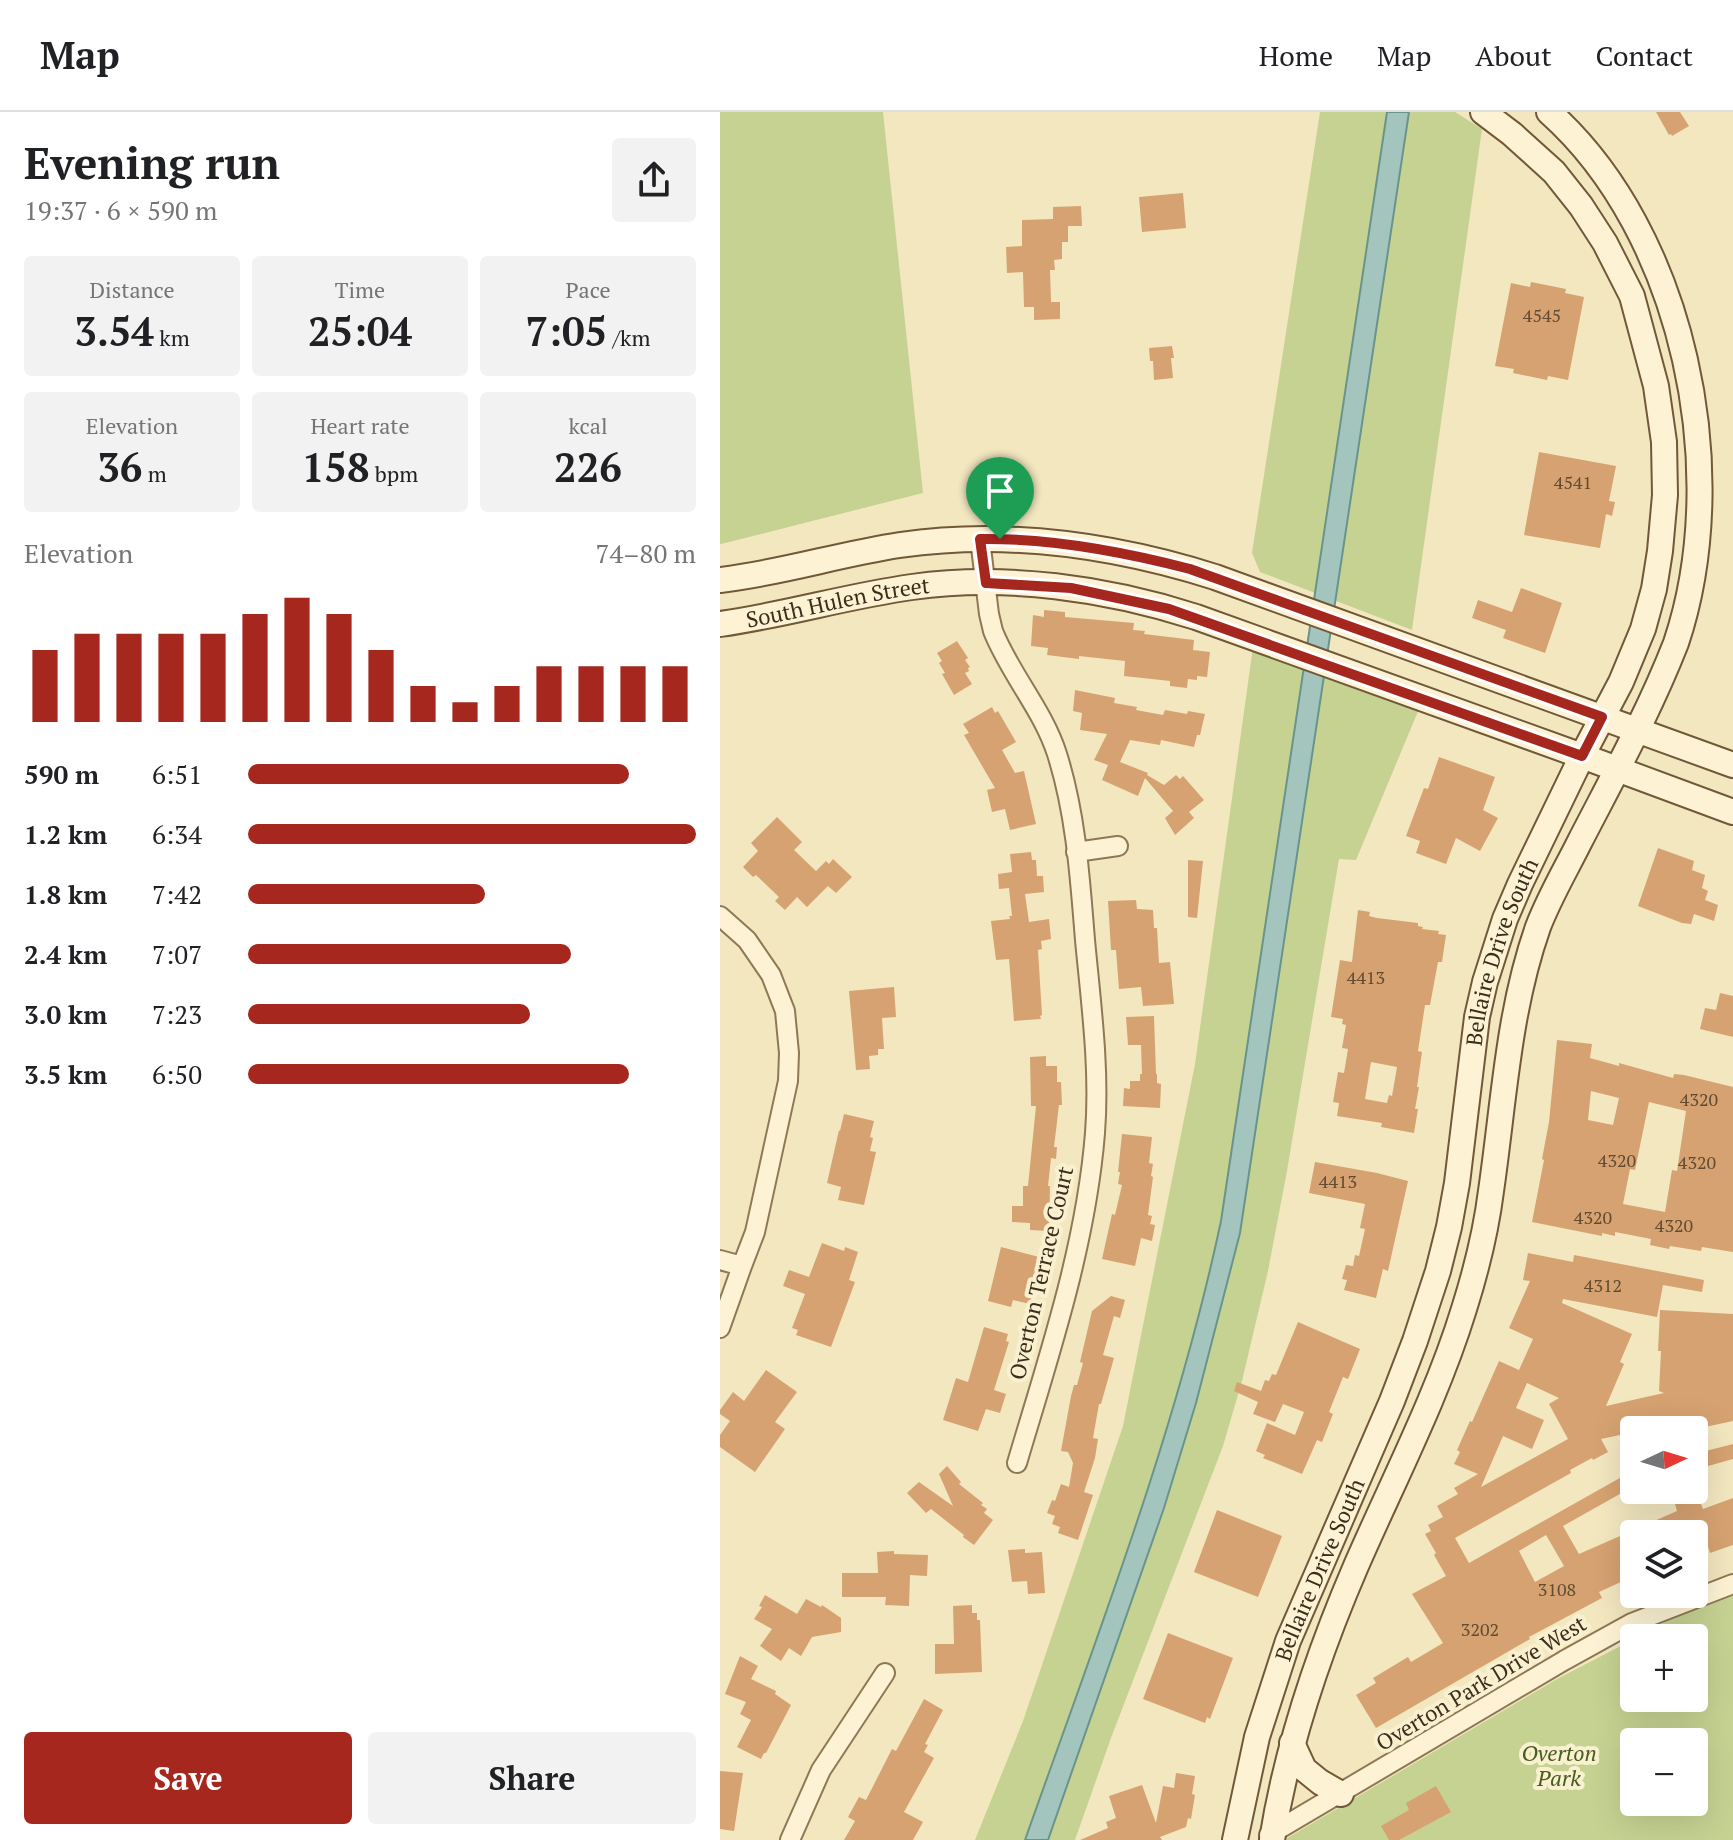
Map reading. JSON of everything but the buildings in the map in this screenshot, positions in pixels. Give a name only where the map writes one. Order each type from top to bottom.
[{"type":"main road","name":"Bellaire Drive South","points":[[1235,1840],[1257,1737],[1288,1641],[1392,1401],[1438,1271],[1459,1172],[1477,1017],[1505,919],[1635,653],[1657,572],[1665,495],[1665,459],[1660,411],[1632,296],[1605,243],[1569,190],[1537,156],[1483,112]]},
{"type":"main road","name":"Bellaire Drive South","points":[[1269,1838],[1292,1743],[1325,1642],[1450,1351],[1466,1305],[1491,1197],[1519,992],[1539,924],[1637,730],[1677,640],[1697,563],[1704,485],[1702,438],[1686,346],[1671,300],[1633,218],[1593,158],[1549,112]]},
{"type":"main road","points":[[1632,296],[1658,267]]},
{"type":"main road","points":[[1632,296],[1671,300]]},
{"type":"main road","points":[[1650,362],[1668,396],[1679,476],[1687,484],[1704,485]]},
{"type":"main road","name":"South Hulen Street","points":[[720,580],[937,541],[980,539],[1056,543],[1142,556],[1279,600],[1733,765]]},
{"type":"main road","name":"South Hulen Street","points":[[720,624],[914,587],[986,583],[1071,588],[1169,609],[1733,812]]},
{"type":"main road","points":[[1485,982],[1519,992]]},
{"type":"main road","points":[[1449,1227],[1484,1233]]},
{"type":"main road","points":[[1325,1554],[1355,1569]]},
{"type":"main road","points":[[1292,1743],[1304,1769],[1341,1794]]},
{"type":"street","name":"Overton Terrace Court","points":[[980,539],[989,614],[997,641],[1037,710],[1058,756],[1071,814],[1097,1082],[1088,1196],[1051,1350],[1017,1463]]},
{"type":"street","points":[[1076,852],[1118,846]]},
{"type":"street","points":[[720,916],[747,940],[771,975],[785,1011],[789,1053],[788,1081],[755,1232],[720,1328]]},
{"type":"street","points":[[720,1260],[742,1266]]},
{"type":"street","name":"Overton Park Drive West","points":[[1269,1838],[1632,1623],[1733,1584]]},
{"type":"street","points":[[790,1840],[821,1770],[885,1673]]},
{"type":"green space","points":[[720,112],[883,112],[923,493],[721,544],[720,544]]},
{"type":"green space","points":[[1320,112],[1455,112],[1482,129],[1412,630],[1260,572],[1252,553]]},
{"type":"green space","points":[[1253,647],[1419,709],[1356,860],[1339,859],[1287,1171],[1242,1381],[1223,1446],[1075,1840],[975,1840],[1023,1721],[1123,1426],[1195,1064]]},
{"type":"green space","name":"Overton Park","points":[[1733,1596],[1733,1840],[1284,1840],[1557,1679],[1620,1646],[1620,1712],[1708,1712],[1708,1624],[1661,1624]]},
{"type":"water","points":[[1387,112],[1409,112],[1240,1233],[1196,1403],[1164,1508],[1048,1840],[1025,1840],[1158,1456],[1203,1300],[1221,1221]]},
{"type":"route","points":[[980,539],[1000,539],[1085,546],[1142,556],[1190,569],[1602,717],[1582,756],[1169,609],[1071,588],[986,583],[980,539]]}]
